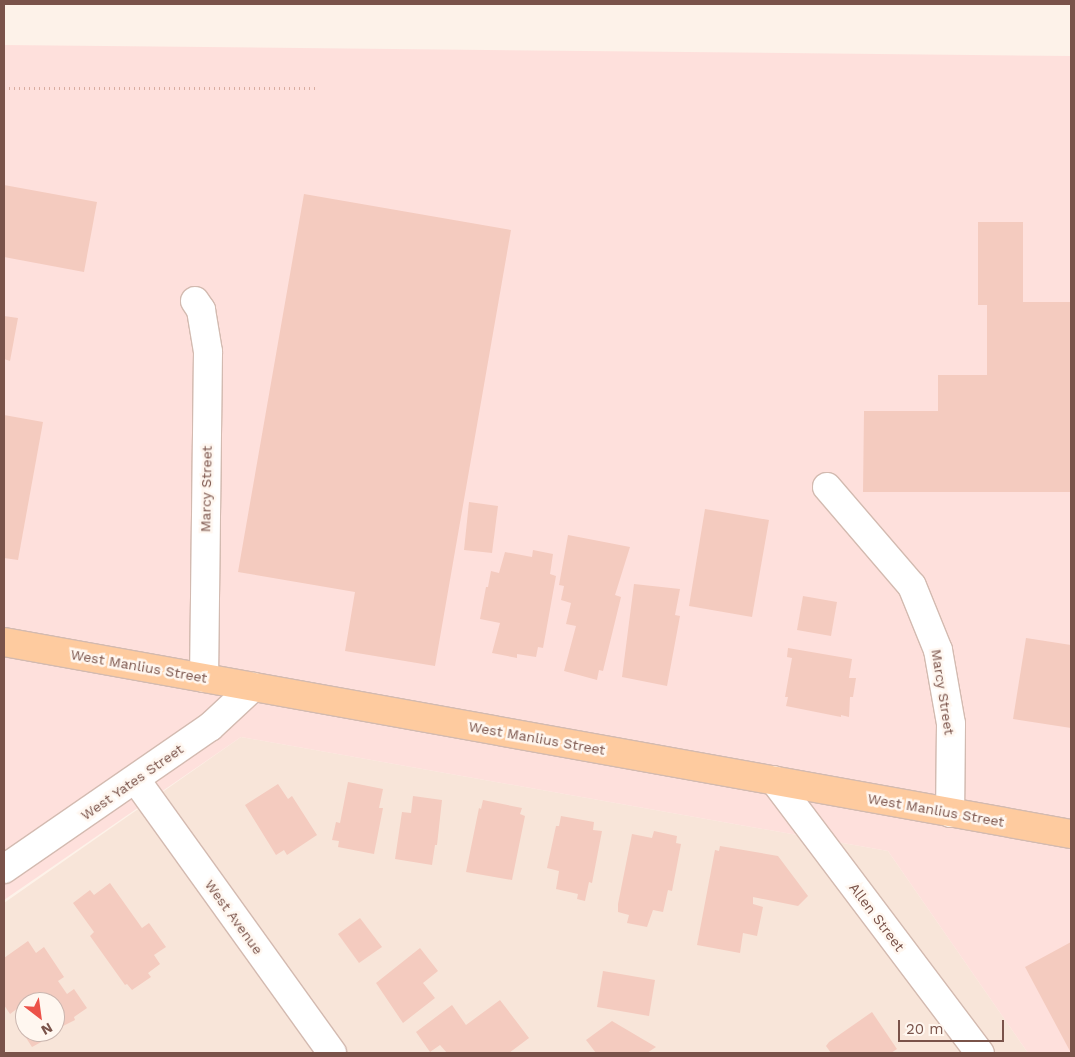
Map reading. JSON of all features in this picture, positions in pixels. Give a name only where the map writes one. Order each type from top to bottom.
[{"type":"main road","name":"West Manlius Street","points":[[4,642],[1071,834]]},
{"type":"street","name":"Marcy Street","points":[[196,301],[201,310],[208,352],[204,678]]},
{"type":"street","name":"Marcy Street","points":[[827,487],[912,586],[938,650],[951,724],[950,813]]},
{"type":"street","name":"West Yates Street","points":[[4,869],[136,780],[210,727],[253,687]]},
{"type":"street","name":"West Avenue","points":[[136,780],[332,1053]]},
{"type":"street","name":"Allen Street","points":[[774,780],[980,1053]]},
{"type":"path","points":[[4,88],[317,88]]},
{"type":"shaded area","points":[[4,45],[1071,56],[1071,1053],[1028,1053],[888,851],[241,737],[4,900]]},
{"type":"shaded area","points":[[241,737],[888,851],[1028,1053],[4,1053],[4,903]]},
{"type":"building","points":[[4,185],[97,202],[84,272],[4,257]]},
{"type":"building","points":[[304,194],[511,230],[435,666],[345,651],[355,592],[238,572]]},
{"type":"building","points":[[978,222],[1023,222],[1023,302],[1071,302],[1071,492],[863,492],[864,411],[938,411],[938,375],[987,375],[987,305],[978,305]]},
{"type":"building","points":[[4,316],[18,318],[10,361],[4,359]]},
{"type":"building","points":[[4,415],[43,422],[18,560],[4,558]]},
{"type":"building","points":[[469,502],[498,506],[492,553],[464,550]]},
{"type":"building","points":[[705,509],[769,520],[752,617],[689,606]]},
{"type":"building","points":[[568,535],[630,547],[615,595],[621,597],[603,671],[599,670],[597,680],[564,671],[576,626],[566,624],[571,603],[561,600],[564,586],[559,585]]},
{"type":"building","points":[[533,550],[553,554],[550,574],[556,576],[543,648],[538,647],[536,657],[517,654],[517,658],[492,653],[500,623],[480,619],[491,571],[499,573],[505,552],[532,557]]},
{"type":"building","points":[[634,584],[680,589],[675,615],[680,616],[667,686],[622,677]]},
{"type":"building","points":[[803,596],[837,602],[831,636],[797,630]]},
{"type":"building","points":[[1026,638],[1071,645],[1071,728],[1013,719]]},
{"type":"building","points":[[788,648],[852,659],[849,678],[856,678],[853,697],[850,697],[849,717],[786,706],[788,697],[785,697],[792,658],[787,657]]},
{"type":"building","points":[[348,782],[383,789],[379,808],[383,808],[374,854],[338,847],[339,841],[332,840],[336,822],[340,823]]},
{"type":"building","points":[[278,784],[288,799],[292,796],[317,835],[287,855],[284,850],[276,855],[245,805]]},
{"type":"building","points":[[413,796],[442,800],[437,845],[435,845],[432,865],[395,859],[402,812],[411,813]]},
{"type":"building","points":[[483,800],[522,808],[520,814],[525,816],[512,880],[466,872],[479,808],[481,809]]},
{"type":"building","points":[[561,816],[594,822],[593,830],[602,831],[592,883],[589,882],[585,901],[577,899],[578,894],[556,889],[559,871],[547,868],[556,826],[559,826]]},
{"type":"building","points":[[654,831],[677,836],[676,843],[681,844],[672,891],[668,890],[663,912],[653,910],[647,927],[627,923],[629,915],[618,912],[618,904],[632,834],[652,838]]},
{"type":"building","points":[[720,846],[778,856],[808,896],[798,906],[753,897],[753,904],[763,907],[757,936],[743,933],[740,953],[697,945],[715,850],[719,851]]},
{"type":"building","points":[[110,883],[142,928],[149,923],[166,947],[154,955],[160,964],[148,973],[151,977],[132,990],[127,984],[125,985],[90,936],[94,932],[73,903],[90,890],[94,895]]},
{"type":"building","points":[[360,918],[382,947],[359,963],[338,934]]},
{"type":"building","points":[[28,941],[36,953],[44,947],[64,977],[58,981],[67,994],[74,989],[87,1008],[74,1017],[75,1020],[65,1025],[65,992],[15,992],[15,1010],[10,1014],[4,1005],[4,958]]},
{"type":"building","points":[[1071,942],[1071,1053],[1025,967]]},
{"type":"building","points":[[420,948],[438,971],[423,983],[435,998],[403,1023],[376,983]]},
{"type":"building","points":[[603,971],[655,980],[649,1016],[597,1007]]},
{"type":"building","points":[[500,1000],[529,1038],[509,1053],[447,1053],[440,1045],[430,1052],[416,1032],[452,1005],[466,1025]]},
{"type":"building","points":[[872,1012],[897,1049],[891,1053],[831,1053],[826,1046],[829,1042]]},
{"type":"building","points":[[612,1021],[656,1047],[647,1053],[596,1053],[586,1040]]},
{"type":"building","points":[[29,1042],[41,1042],[32,1047]]}]
